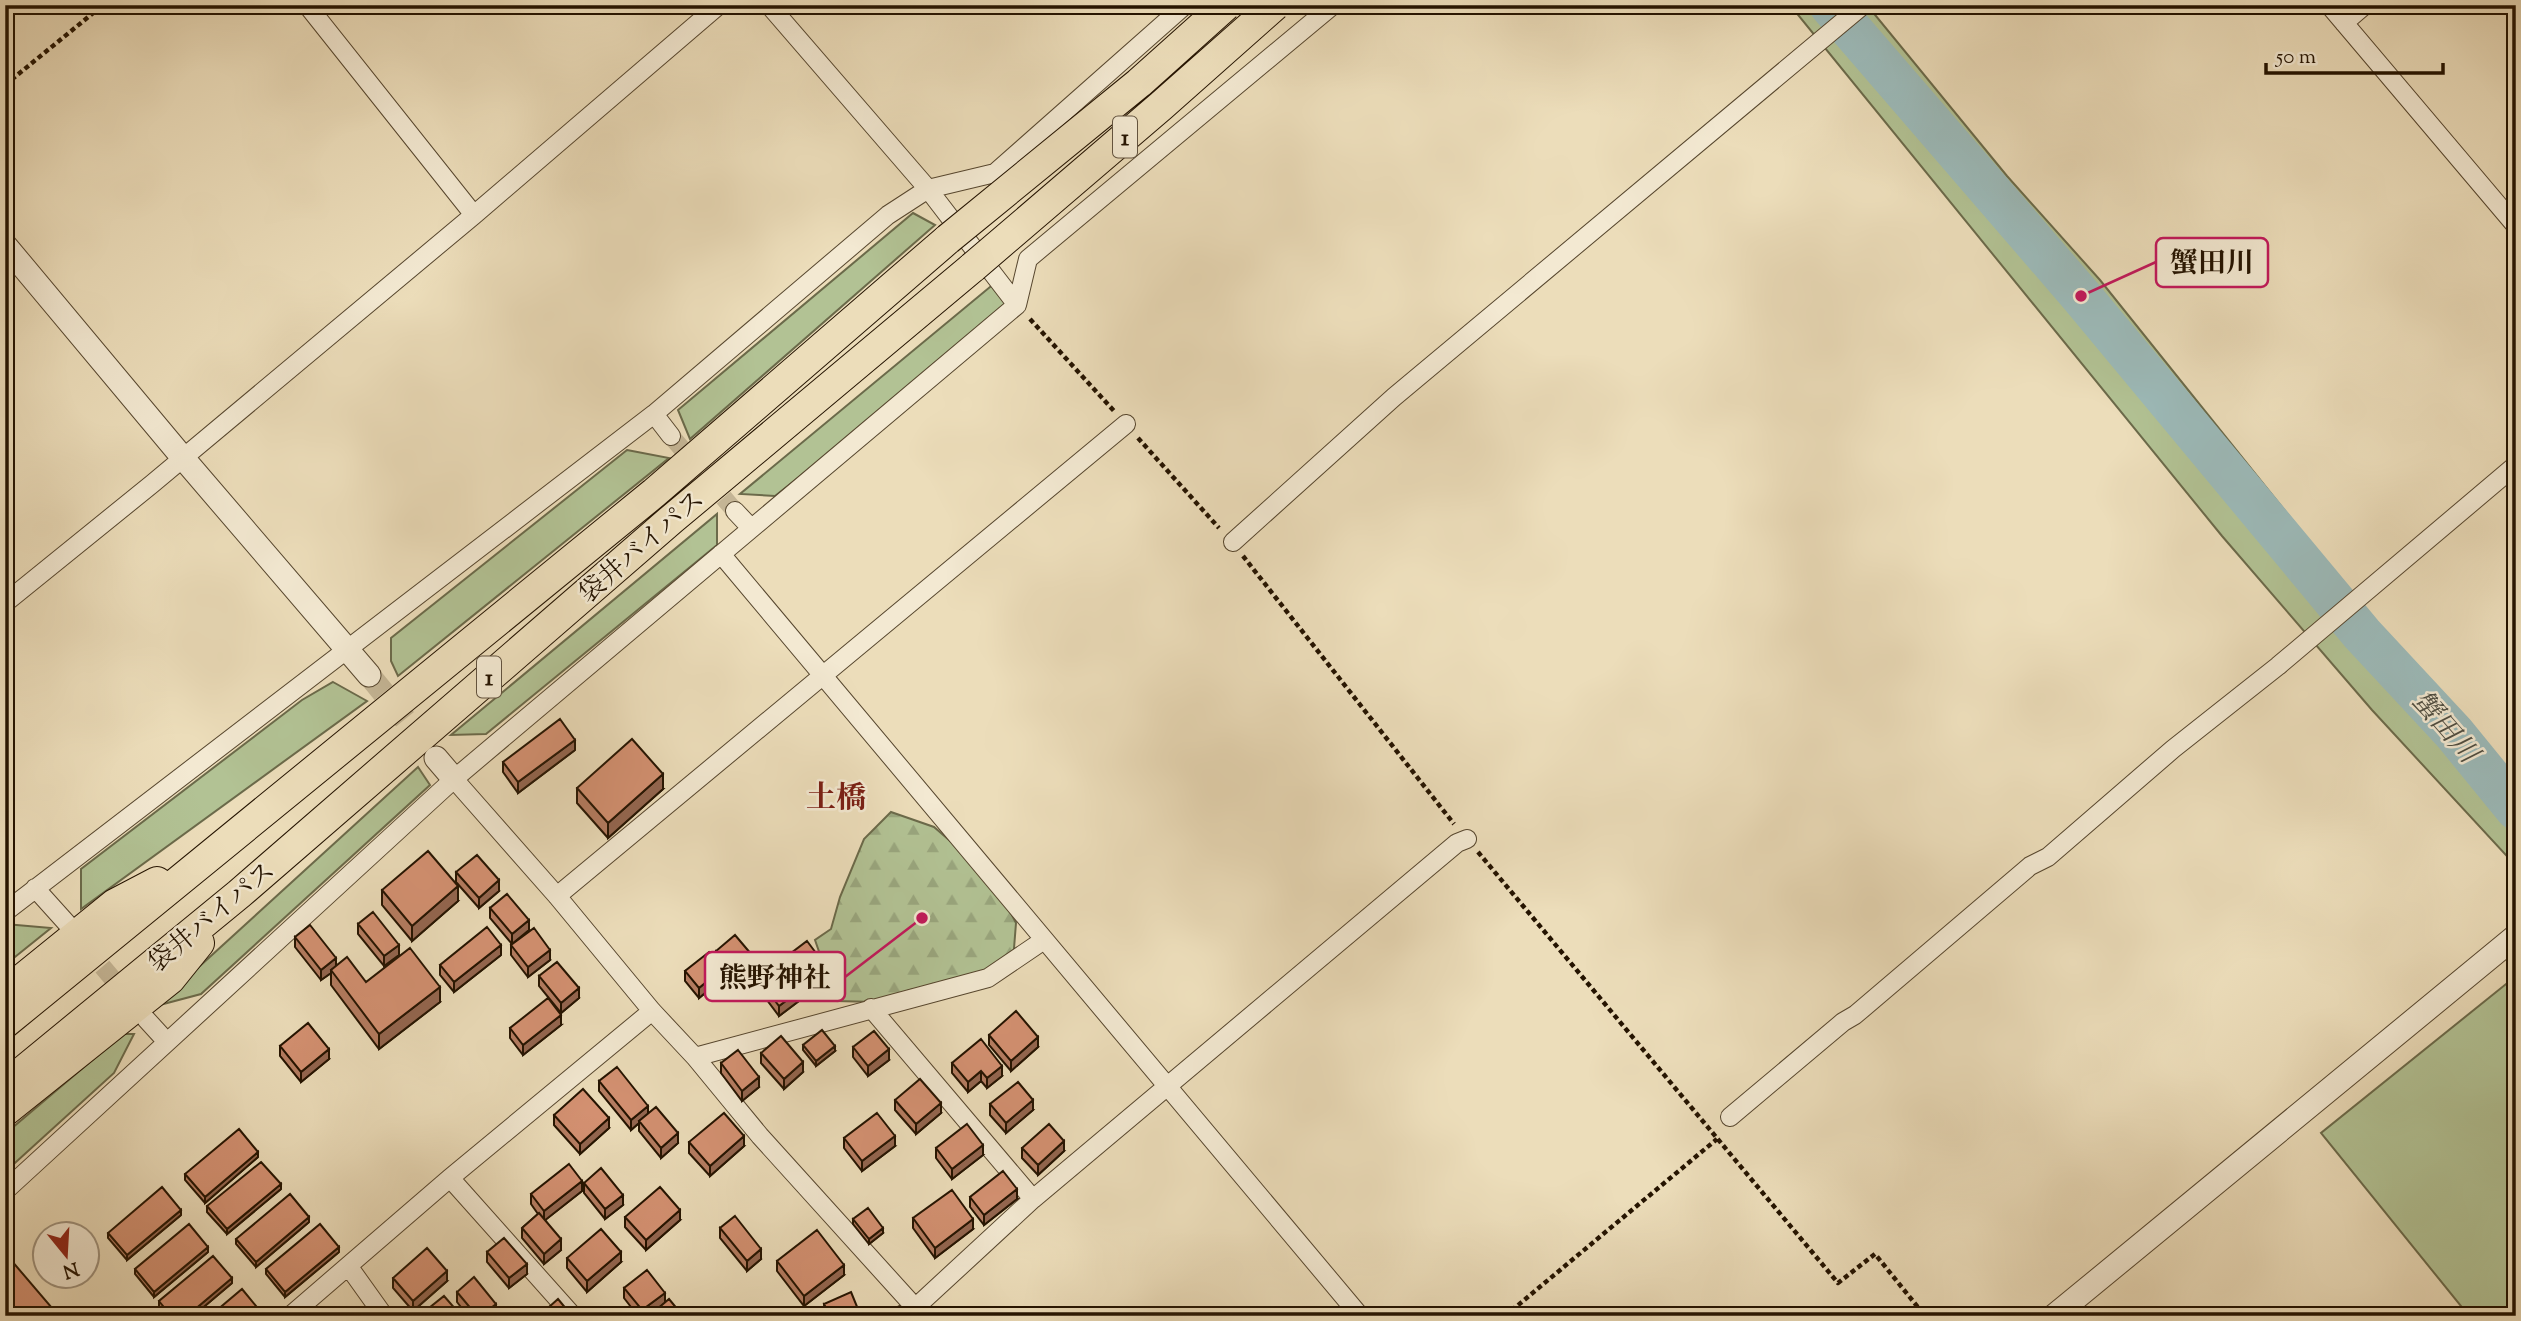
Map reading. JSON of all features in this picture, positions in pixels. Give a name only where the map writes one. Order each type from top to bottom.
[{"type":"highway","name":"袋井バイパス","points":[[5,1023],[654,493],[947,239],[1139,83],[1226,5]]},
{"type":"highway","name":"袋井バイパス","points":[[5,1086],[239,894],[672,519],[973,267],[1275,5]]},
{"type":"highway","points":[[5,993],[115,904],[209,856]]},
{"type":"highway","points":[[5,1111],[170,979],[239,894]]},
{"type":"street","points":[[307,5],[474,215]]},
{"type":"street","points":[[5,603],[474,215],[719,5]]},
{"type":"street","points":[[769,5],[928,189],[1017,305]]},
{"type":"street","points":[[5,912],[654,414],[888,215],[928,189],[995,173],[1185,5]]},
{"type":"street","points":[[5,1191],[454,779],[1017,305],[1028,259],[1334,5]]},
{"type":"street","points":[[2329,5],[2516,226]]},
{"type":"street","points":[[2344,23],[2365,5]]},
{"type":"street","points":[[1233,542],[1394,397],[1862,6]]},
{"type":"street","points":[[5,245],[369,676]]},
{"type":"street","points":[[654,414],[671,436]]},
{"type":"street","points":[[557,896],[1126,424]]},
{"type":"street","points":[[1730,1117],[1843,1022],[1855,1016],[2030,866],[2048,858],[2174,749],[2278,666],[2516,465]]},
{"type":"street","points":[[735,511],[751,528]]},
{"type":"street","points":[[721,554],[1360,1316]]},
{"type":"street","points":[[436,758],[760,1136],[919,1311]]},
{"type":"street","points":[[900,1316],[919,1311],[1033,1199],[1458,843],[1467,839]]},
{"type":"street","points":[[35,888],[71,928]]},
{"type":"street","points":[[2054,1316],[2516,936]]},
{"type":"street","points":[[695,1057],[988,978],[1044,940]]},
{"type":"street","points":[[870,1008],[1033,1199]]},
{"type":"street","points":[[290,1316],[450,1178],[652,1011]]},
{"type":"street","points":[[146,1019],[167,1042]]},
{"type":"street","points":[[450,1178],[573,1316]]},
{"type":"street","points":[[349,1267],[384,1316]]},
{"type":"path","points":[[5,85],[103,5]]},
{"type":"path","points":[[1505,1316],[1717,1139]]},
{"type":"green space","points":[[1790,5],[1867,5],[2007,176],[2100,280],[2391,643],[2516,791],[2516,866],[2372,710],[2222,536]]},
{"type":"green space","points":[[913,213],[935,225],[690,439],[678,410]]},
{"type":"green space","points":[[996,282],[1011,311],[775,496],[740,494]]},
{"type":"green space","points":[[627,450],[669,458],[398,676],[391,661],[391,638]]},
{"type":"green space","points":[[717,514],[717,545],[486,734],[451,735]]},
{"type":"green space","points":[[333,682],[367,701],[81,909],[81,869],[302,700]]},
{"type":"green space","points":[[418,767],[430,785],[201,994],[156,1006]]},
{"type":"green space","points":[[891,812],[934,827],[993,878],[1016,923],[1013,961],[965,979],[910,990],[875,1002],[836,1001],[815,940],[831,929],[840,897],[864,839]]},
{"type":"green space","points":[[5,924],[51,928],[5,965]]},
{"type":"green space","points":[[2516,976],[2516,1316],[2469,1316],[2321,1133]]},
{"type":"green space","points":[[123,1034],[134,1034],[114,1073],[5,1172],[5,1134]]},
{"type":"building","points":[[560,719],[575,740],[518,782],[503,762]]},
{"type":"building","points":[[632,739],[663,774],[608,823],[577,788]]},
{"type":"building","points":[[428,851],[458,886],[412,926],[382,890]]},
{"type":"building","points":[[477,855],[499,880],[479,898],[456,872]]},
{"type":"building","points":[[507,894],[529,920],[512,934],[490,908]]},
{"type":"building","points":[[373,912],[399,945],[384,956],[358,924]]},
{"type":"building","points":[[310,925],[336,958],[321,970],[295,937]]},
{"type":"building","points":[[487,927],[501,945],[454,982],[440,965]]},
{"type":"building","points":[[534,928],[550,950],[528,967],[511,945]]},
{"type":"building","points":[[735,935],[757,961],[738,977],[716,951]]},
{"type":"building","points":[[807,941],[828,969],[779,1006],[758,978]]},
{"type":"building","points":[[410,948],[440,987],[379,1034],[331,970],[347,957],[366,982]]},
{"type":"building","points":[[709,952],[723,968],[699,988],[685,971]]},
{"type":"building","points":[[557,962],[579,988],[561,1003],[539,976]]},
{"type":"building","points":[[548,998],[561,1015],[523,1045],[510,1028]]},
{"type":"building","points":[[1016,1011],[1038,1037],[1011,1061],[989,1035]]},
{"type":"building","points":[[308,1023],[329,1049],[301,1072],[280,1046]]},
{"type":"building","points":[[822,1030],[835,1046],[816,1061],[803,1045]]},
{"type":"building","points":[[874,1031],[889,1049],[868,1066],[853,1047]]},
{"type":"building","points":[[781,1036],[803,1062],[784,1079],[761,1053]]},
{"type":"building","points":[[981,1039],[1002,1066],[987,1078],[981,1071],[968,1082],[952,1063]]},
{"type":"building","points":[[738,1050],[759,1077],[742,1091],[721,1063]]},
{"type":"building","points":[[617,1067],[648,1106],[631,1120],[599,1081]]},
{"type":"building","points":[[920,1079],[941,1103],[916,1124],[895,1100]]},
{"type":"building","points":[[1018,1082],[1033,1100],[1006,1123],[990,1104]]},
{"type":"building","points":[[583,1089],[609,1118],[580,1144],[554,1115]]},
{"type":"building","points":[[656,1107],[678,1133],[661,1148],[639,1121]]},
{"type":"building","points":[[724,1113],[744,1136],[710,1166],[689,1142]]},
{"type":"building","points":[[877,1113],[895,1136],[862,1161],[844,1138]]},
{"type":"building","points":[[967,1124],[983,1145],[952,1169],[936,1148]]},
{"type":"building","points":[[1049,1124],[1064,1141],[1038,1165],[1022,1148]]},
{"type":"building","points":[[239,1129],[258,1152],[205,1197],[185,1174]]},
{"type":"building","points":[[261,1162],[281,1184],[227,1229],[207,1206]]},
{"type":"building","points":[[569,1164],[582,1181],[544,1211],[531,1194]]},
{"type":"building","points":[[601,1168],[623,1195],[605,1209],[584,1183]]},
{"type":"building","points":[[1003,1171],[1017,1189],[984,1215],[970,1197]]},
{"type":"building","points":[[162,1187],[181,1210],[127,1255],[108,1233]]},
{"type":"building","points":[[660,1187],[680,1210],[646,1240],[625,1217]]},
{"type":"building","points":[[952,1190],[973,1219],[935,1248],[913,1218]]},
{"type":"building","points":[[290,1194],[309,1217],[256,1262],[236,1239]]},
{"type":"building","points":[[868,1208],[883,1228],[869,1239],[853,1219]]},
{"type":"building","points":[[539,1213],[561,1239],[544,1254],[522,1228]]},
{"type":"building","points":[[735,1216],[761,1249],[747,1261],[720,1228]]},
{"type":"building","points":[[189,1224],[208,1247],[154,1292],[135,1269]]},
{"type":"building","points":[[320,1224],[339,1247],[285,1292],[266,1269]]},
{"type":"building","points":[[601,1229],[621,1252],[587,1281],[567,1258]]},
{"type":"building","points":[[817,1230],[844,1265],[804,1296],[777,1261]]},
{"type":"building","points":[[504,1238],[527,1264],[509,1278],[487,1252]]},
{"type":"building","points":[[427,1248],[447,1271],[413,1301],[393,1278]]},
{"type":"building","points":[[5,1253],[32,1285],[32,1290],[37,1290],[58,1315],[5,1316]]},
{"type":"building","points":[[213,1256],[232,1278],[187,1316],[171,1316],[159,1301]]},
{"type":"building","points":[[647,1270],[665,1293],[642,1310],[624,1288]]},
{"type":"building","points":[[474,1277],[496,1304],[481,1316],[477,1316],[457,1292]]},
{"type":"building","points":[[242,1289],[261,1312],[256,1316],[210,1316]]},
{"type":"building","points":[[851,1292],[860,1314],[830,1316],[824,1304]]},
{"type":"building","points":[[444,1296],[458,1312],[453,1316],[419,1316]]},
{"type":"building","points":[[558,1299],[572,1316],[539,1316]]},
{"type":"building","points":[[669,1299],[683,1316],[649,1316]]},
{"type":"waterway","name":"蟹田川","points":[[1830,5],[2081,296],[2362,634],[2454,733],[2516,809]]},
{"type":"tunnel","points":[[671,436],[735,511]]},
{"type":"tunnel","points":[[369,675],[430,750]]},
{"type":"tunnel","points":[[85,946],[128,997]]},
{"type":"place","name":"蟹田川","points":[[2081,296]]},
{"type":"place","name":"熊野神社","points":[[922,918]]},
{"type":"district","name":"土橋","points":[[836,797]]}]
